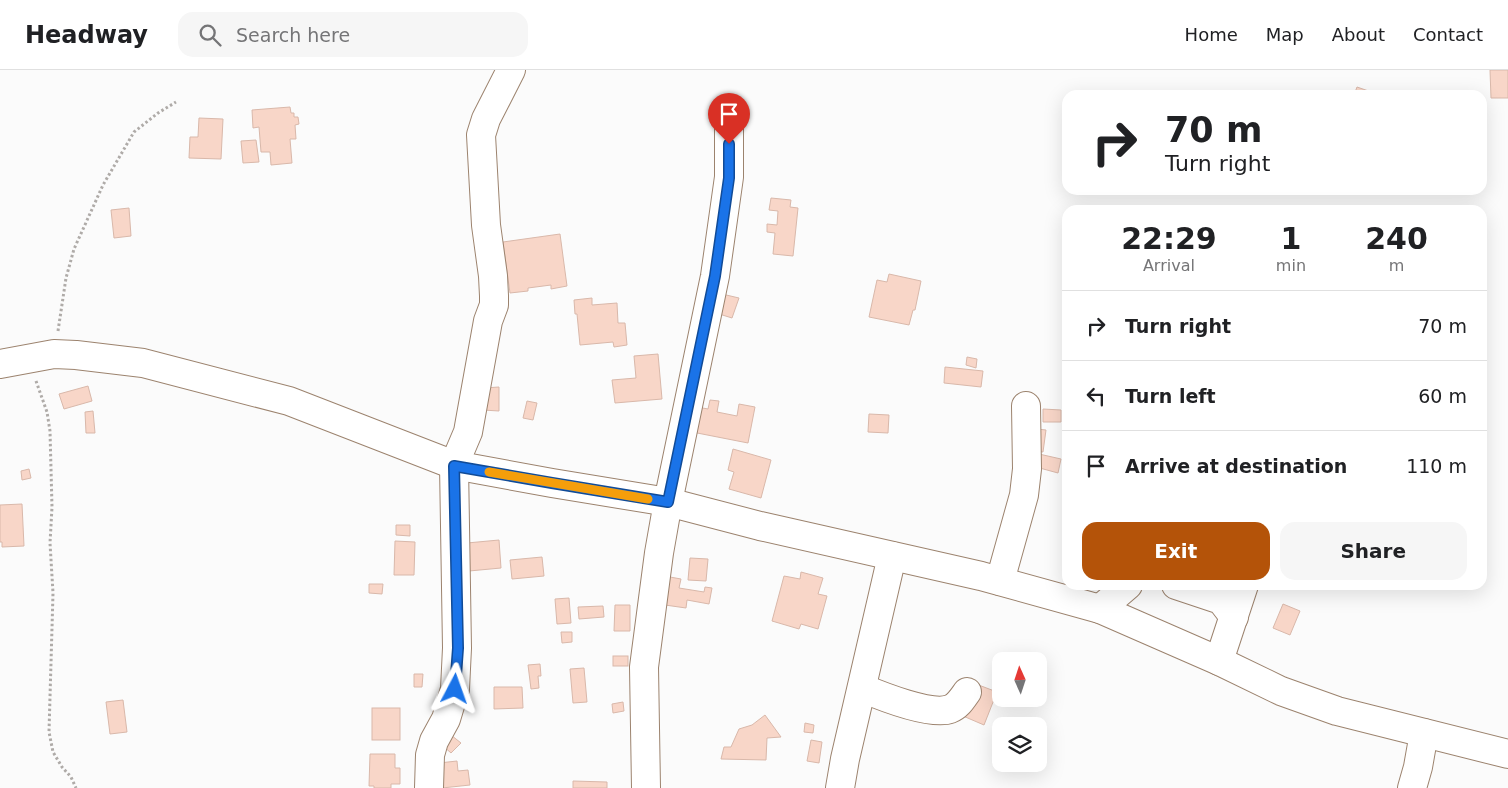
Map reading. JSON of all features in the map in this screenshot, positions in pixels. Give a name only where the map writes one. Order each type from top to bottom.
[{"type":"street","points":[[429,788],[430,756],[434,740],[446,719],[455,689],[458,648],[454,466],[468,432],[488,321],[494,305],[493,276],[486,225],[481,135],[486,119],[511,70]]},
{"type":"street","points":[[646,788],[644,667],[659,553],[668,502],[715,276],[729,178],[729,128]]},
{"type":"street","points":[[0,364],[54,354],[143,362],[289,400],[454,466],[668,502],[760,526],[1000,582],[1100,609],[1219,661],[1281,691],[1337,711],[1508,754]]},
{"type":"street","points":[[1000,582],[1024,495],[1027,469],[1026,406]]},
{"type":"street","points":[[840,788],[892,556]]},
{"type":"street","points":[[1100,609],[1122,590]]},
{"type":"street","points":[[1191,590],[1221,600],[1234,617]]},
{"type":"street","points":[[1219,661],[1242,590]]},
{"type":"street","points":[[862,688],[881,696],[928,710],[938,711],[950,709],[959,703],[966,692]]},
{"type":"street","points":[[1412,788],[1424,733]]},
{"type":"path","points":[[54,354],[66,278],[74,249],[103,185],[134,132],[158,113],[176,102]]},
{"type":"path","points":[[28,359],[47,412],[50,431],[52,507],[50,543],[53,593],[49,732],[53,752],[71,777],[76,788]]},
{"type":"building","points":[[1490,70],[1508,70],[1508,98],[1491,98]]},
{"type":"building","points":[[290,107],[294,117],[298,117],[299,124],[295,125],[296,139],[290,139],[292,163],[271,165],[270,152],[261,152],[259,127],[253,128],[252,110]]},
{"type":"building","points":[[199,118],[223,119],[221,159],[189,158],[190,137],[198,137]]},
{"type":"building","points":[[256,140],[259,162],[243,163],[241,141]]},
{"type":"building","points":[[771,198],[791,200],[790,207],[798,208],[793,256],[773,254],[775,233],[767,232],[767,224],[777,225],[778,211],[769,210]]},
{"type":"building","points":[[129,208],[131,236],[114,238],[111,210]]},
{"type":"building","points":[[560,234],[567,286],[551,289],[551,285],[510,293],[503,242]]},
{"type":"building","points":[[889,274],[921,281],[915,310],[913,310],[909,325],[869,317],[877,280],[887,282]]},
{"type":"building","points":[[722,294],[739,298],[732,318],[716,313]]},
{"type":"building","points":[[592,298],[592,305],[617,303],[618,323],[625,323],[627,345],[614,347],[613,342],[580,345],[574,300]]},
{"type":"building","points":[[658,354],[662,399],[615,403],[612,380],[636,378],[634,356]]},
{"type":"building","points":[[967,357],[977,359],[976,368],[966,365]]},
{"type":"building","points":[[945,367],[983,371],[981,387],[944,383]]},
{"type":"building","points":[[88,386],[92,401],[64,409],[59,394]]},
{"type":"building","points":[[499,387],[499,411],[483,410],[484,388]]},
{"type":"building","points":[[710,400],[719,401],[717,412],[737,416],[739,404],[755,407],[748,443],[687,431],[692,406],[708,409]]},
{"type":"building","points":[[527,401],[537,403],[533,420],[523,418]]},
{"type":"building","points":[[1043,409],[1061,410],[1061,422],[1043,422]]},
{"type":"building","points":[[93,411],[95,433],[86,433],[85,412]]},
{"type":"building","points":[[869,414],[889,415],[888,433],[868,432]]},
{"type":"building","points":[[1037,429],[1046,430],[1043,452],[1034,451]]},
{"type":"building","points":[[733,449],[771,460],[761,498],[729,489],[734,472],[728,470]]},
{"type":"building","points":[[1039,454],[1061,459],[1058,473],[1036,467]]},
{"type":"building","points":[[29,469],[31,478],[22,480],[21,471]]},
{"type":"building","points":[[22,504],[24,546],[2,547],[2,542],[0,542],[0,505]]},
{"type":"building","points":[[396,525],[410,525],[410,536],[396,535]]},
{"type":"building","points":[[499,540],[501,568],[469,571],[467,543]]},
{"type":"building","points":[[395,541],[415,542],[414,575],[394,575]]},
{"type":"building","points":[[542,557],[544,576],[512,579],[510,560]]},
{"type":"building","points":[[690,558],[708,559],[706,581],[688,580]]},
{"type":"building","points":[[801,572],[823,578],[818,594],[827,596],[818,629],[801,624],[799,629],[772,621],[784,576],[800,579]]},
{"type":"building","points":[[670,577],[681,579],[679,588],[704,592],[705,587],[712,588],[709,604],[687,600],[686,608],[665,605]]},
{"type":"building","points":[[369,584],[383,584],[382,594],[369,593]]},
{"type":"building","points":[[569,598],[571,623],[557,624],[555,599]]},
{"type":"building","points":[[1283,604],[1300,611],[1290,635],[1273,628]]},
{"type":"building","points":[[615,605],[630,605],[630,631],[614,631]]},
{"type":"building","points":[[603,606],[604,617],[579,619],[578,607]]},
{"type":"building","points":[[561,632],[572,632],[572,642],[562,643]]},
{"type":"building","points":[[613,656],[628,656],[628,666],[613,666]]},
{"type":"building","points":[[540,664],[539,688],[531,689],[528,665]]},
{"type":"building","points":[[584,668],[587,702],[573,703],[570,669]]},
{"type":"building","points":[[414,674],[423,674],[422,687],[414,687]]},
{"type":"building","points":[[976,684],[992,690],[992,705],[984,725],[963,716]]},
{"type":"building","points":[[494,687],[522,687],[523,708],[494,709]]},
{"type":"building","points":[[123,700],[127,732],[110,734],[106,702]]},
{"type":"building","points":[[623,702],[624,711],[613,713],[612,704]]},
{"type":"building","points":[[372,708],[400,708],[400,740],[372,740]]},
{"type":"building","points":[[765,715],[781,737],[767,738],[766,760],[721,759],[724,747],[731,747],[739,729],[752,725]]},
{"type":"building","points":[[805,723],[814,725],[813,733],[804,732]]},
{"type":"building","points":[[451,735],[461,743],[451,753],[442,745]]},
{"type":"building","points":[[811,740],[822,742],[819,763],[807,761]]},
{"type":"building","points":[[370,754],[395,754],[395,768],[400,768],[400,784],[391,784],[391,788],[374,788],[374,786],[369,786]]},
{"type":"building","points":[[457,761],[458,771],[468,770],[470,785],[442,788],[439,763]]},
{"type":"building","points":[[573,781],[607,782],[607,788],[573,788]]},
{"type":"slow traffic","points":[[489,472],[648,499]]},
{"type":"route","points":[[455,689],[458,648],[454,466],[668,502],[715,276],[729,178],[729,144]]}]
